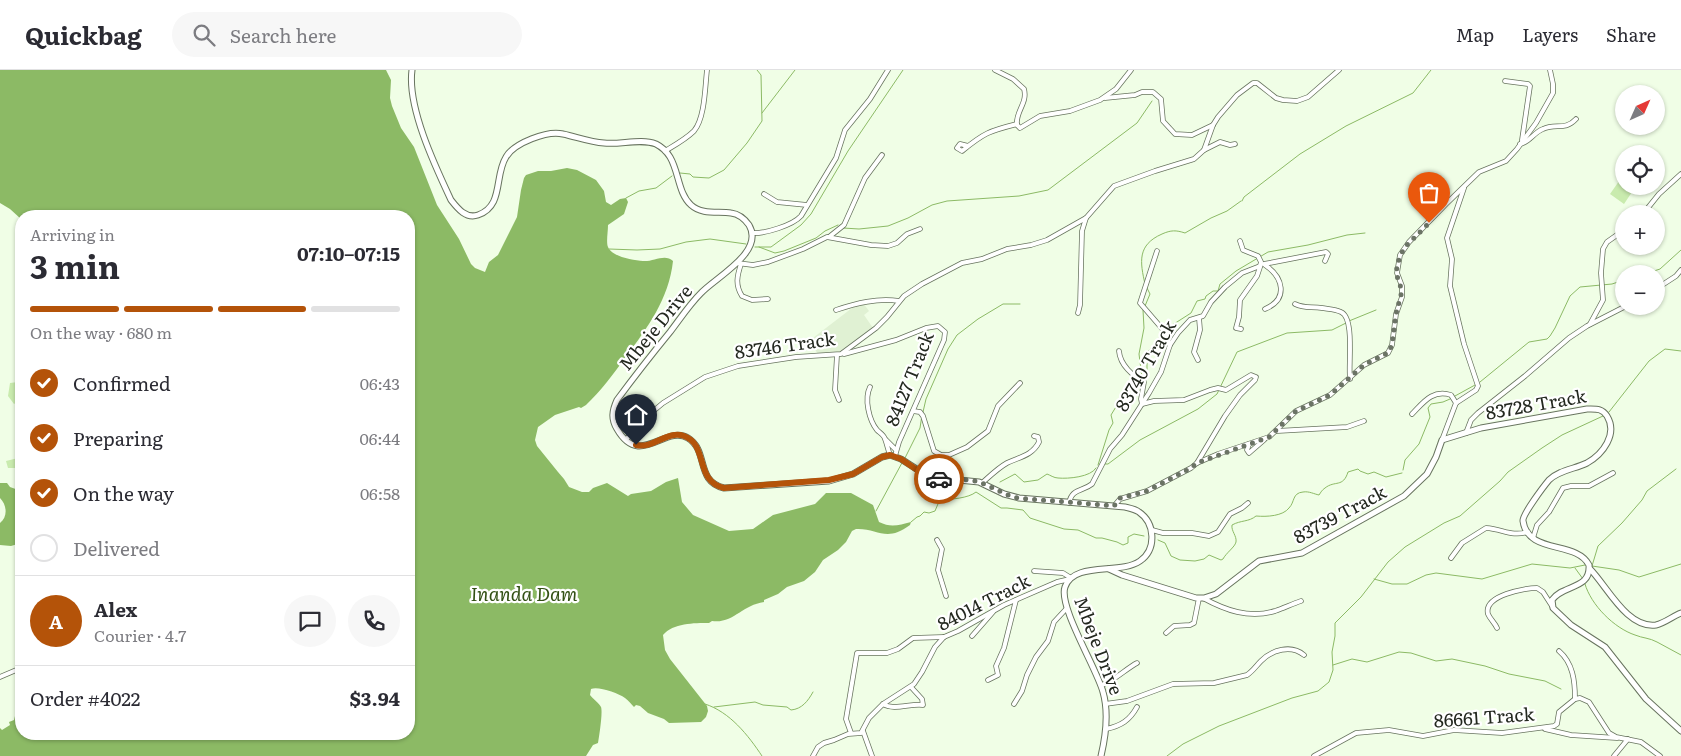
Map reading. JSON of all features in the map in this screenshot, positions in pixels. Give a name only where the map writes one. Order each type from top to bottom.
[{"type":"street","points":[[412,70],[413,98],[418,120],[451,200],[459,210],[466,214],[476,216],[488,210],[492,205],[496,199],[500,169],[508,154],[526,142],[546,134],[561,133],[602,143],[649,143],[658,145],[671,158],[681,188],[694,208],[704,211],[738,214],[746,221],[752,233],[763,232],[796,220],[801,216],[836,158],[845,130],[870,99],[888,70]]},
{"type":"street","points":[[665,151],[690,134],[698,125],[707,70]]},
{"type":"street","points":[[995,70],[1013,79],[1024,89],[1024,101],[1017,117],[1017,124]]},
{"type":"street","points":[[1017,124],[1022,128],[1040,116],[1070,111],[1103,98],[1116,89],[1131,70]]},
{"type":"street","points":[[1204,150],[1213,125],[1235,97],[1253,83],[1257,83],[1276,98],[1297,101],[1308,97],[1339,70]]},
{"type":"street","points":[[1249,444],[1248,453],[1277,431],[1296,411],[1330,395],[1364,365],[1385,356],[1391,349],[1396,314],[1402,291],[1396,273],[1400,255],[1409,242],[1482,170],[1506,161],[1521,144],[1552,93],[1553,84],[1550,70]]},
{"type":"street","points":[[1505,81],[1528,84],[1530,86],[1521,144]]},
{"type":"street","points":[[1103,98],[1135,96],[1142,92],[1153,92],[1161,99],[1163,121],[1175,134],[1192,135],[1213,125]]},
{"type":"street","points":[[1521,144],[1524,144],[1535,132],[1543,129],[1568,126],[1576,119]]},
{"type":"street","points":[[968,146],[988,132],[1017,124]]},
{"type":"street","name":"83746 Track","points":[[626,440],[639,424],[669,398],[711,375],[738,366],[796,357],[839,355],[876,328],[899,301],[914,288],[962,263],[982,259],[1008,249],[1041,242],[1086,218],[1114,186],[1190,161],[1204,150],[1220,142],[1230,145],[1235,144]]},
{"type":"street","points":[[768,300],[752,300],[742,296],[738,288],[736,276],[739,264],[753,265],[768,262],[829,237],[844,225],[865,178],[882,156]]},
{"type":"street","points":[[1651,205],[1681,174]]},
{"type":"street","points":[[1412,414],[1429,396],[1438,394],[1451,395],[1456,403],[1476,390],[1478,386],[1464,344],[1450,286],[1452,258],[1447,238],[1465,186]]},
{"type":"street","points":[[764,194],[777,202],[807,205]]},
{"type":"street","points":[[1078,313],[1080,306],[1082,231],[1086,218]]},
{"type":"street","points":[[829,237],[884,247],[894,244],[908,234],[920,229]]},
{"type":"street","name":"Mbeje Drive","points":[[626,440],[616,429],[612,416],[612,409],[617,400],[694,301],[708,286],[739,264],[750,246],[752,233]]},
{"type":"street","points":[[1590,324],[1603,300],[1601,273],[1603,248],[1607,242],[1615,236]]},
{"type":"street","points":[[1240,241],[1243,250],[1256,254],[1280,281],[1277,300],[1273,305],[1265,309]]},
{"type":"street","points":[[1157,251],[1140,303],[1164,332],[1170,345]]},
{"type":"street","name":"83740 Track","points":[[1069,503],[1070,497],[1074,492],[1092,484],[1110,449],[1122,435],[1161,372],[1170,345],[1187,322],[1204,314],[1213,299],[1235,278],[1257,268],[1262,263],[1326,252],[1328,254],[1325,261]]},
{"type":"street","points":[[1241,329],[1236,328],[1240,300],[1257,276],[1262,263]]},
{"type":"street","points":[[1665,283],[1681,270]]},
{"type":"street","points":[[836,310],[864,302],[899,301]]},
{"type":"street","points":[[1296,304],[1301,307],[1319,307],[1340,311],[1345,316],[1350,335],[1350,379]]},
{"type":"street","points":[[1466,433],[1468,425],[1478,413],[1569,338],[1590,324],[1615,312]]},
{"type":"street","points":[[1198,360],[1194,352],[1200,330],[1199,318]]},
{"type":"street","name":"84127 Track","points":[[839,355],[888,342],[926,328],[941,328],[945,332],[944,340],[892,456]]},
{"type":"street","points":[[1114,506],[1120,498],[1147,491],[1197,463],[1225,416],[1240,395],[1255,380],[1254,376],[1251,375],[1226,390],[1218,388],[1184,400],[1154,401],[1142,404],[1144,382],[1135,377],[1125,366],[1120,358],[1119,351]]},
{"type":"street","points":[[839,355],[835,390],[839,400]]},
{"type":"street","points":[[913,410],[920,412],[923,416],[934,450],[941,455],[949,455],[967,447],[984,435],[990,428],[998,406],[1009,392],[1020,383]]},
{"type":"street","points":[[870,387],[867,400],[875,428],[896,450]]},
{"type":"street","name":"83739 Track","points":[[1201,598],[1224,590],[1260,561],[1302,553],[1404,496],[1427,474],[1436,457],[1456,403]]},
{"type":"street","name":"83728 Track","points":[[1442,440],[1494,426],[1587,409],[1600,409],[1606,415],[1610,424],[1611,434],[1605,447],[1590,461],[1557,475],[1548,482],[1523,516],[1523,522],[1528,532]]},
{"type":"street","points":[[1277,431],[1346,427],[1364,421]]},
{"type":"street","points":[[626,440],[632,444],[644,446],[672,435],[686,437],[696,446],[704,471],[711,482],[719,487],[731,489],[829,480],[853,474],[882,457],[892,456],[929,477],[982,483],[1004,494],[1018,498],[1114,506],[1138,511],[1148,521],[1152,530],[1168,534],[1192,533],[1209,536],[1218,532],[1228,515],[1248,503]]},
{"type":"street","points":[[982,483],[1005,464],[1023,457],[1032,450],[1039,442],[1038,437],[1034,436]]},
{"type":"street","points":[[1197,463],[1266,438]]},
{"type":"street","points":[[886,440],[892,456]]},
{"type":"street","points":[[1534,538],[1537,525],[1550,512],[1563,488],[1589,486],[1613,473]]},
{"type":"street","points":[[1451,558],[1462,544],[1486,528],[1502,530],[1516,535],[1528,532],[1544,544],[1571,551],[1582,557],[1588,562],[1590,570],[1618,605],[1644,623],[1660,624],[1681,613]]},
{"type":"street","name":"Mbeje Drive","points":[[1100,756],[1106,729],[1105,704],[1101,684],[1067,608],[1064,591],[1071,578],[1085,571],[1130,566],[1143,559],[1150,548],[1152,530]]},
{"type":"street","points":[[937,540],[942,549],[938,570],[946,596]]},
{"type":"street","points":[[1109,569],[1122,575],[1201,598],[1228,610],[1240,613],[1255,614],[1275,611],[1301,601]]},
{"type":"street","points":[[1552,606],[1552,600],[1558,594],[1584,582],[1590,570]]},
{"type":"street","points":[[1034,571],[1063,573],[1071,578]]},
{"type":"street","name":"84014 Track","points":[[862,731],[868,718],[883,704],[911,687],[922,672],[935,646],[944,637],[994,610],[1057,582],[1071,578]]},
{"type":"street","points":[[1497,628],[1488,614],[1492,603],[1504,594],[1523,589],[1537,588],[1542,590],[1552,606],[1571,625],[1605,647],[1646,698],[1681,731]]},
{"type":"street","points":[[1166,633],[1174,626],[1194,623],[1201,598]]},
{"type":"street","points":[[988,680],[998,675],[996,666],[1004,648],[1016,600]]},
{"type":"street","points":[[1014,704],[1022,692],[1027,675],[1036,656],[1048,641],[1054,622],[1067,608]]},
{"type":"street","points":[[972,636],[994,610]]},
{"type":"street","points":[[851,733],[846,719],[857,653],[887,653],[898,649],[913,638],[944,637]]},
{"type":"street","points":[[1105,704],[1127,701],[1173,684],[1214,683],[1247,675],[1265,657],[1278,650],[1296,650],[1304,655]]},
{"type":"street","points":[[1559,651],[1567,659],[1571,668],[1575,699],[1586,700],[1605,728],[1613,735],[1641,742],[1660,756]]},
{"type":"street","points":[[1101,684],[1106,684],[1137,663]]},
{"type":"street","points":[[0,677],[15,671]]},
{"type":"street","points":[[883,704],[893,707],[923,705],[922,699],[911,687]]},
{"type":"street","name":"86661 Track","points":[[1314,756],[1362,731],[1389,730],[1423,736],[1454,730],[1502,733],[1543,728],[1556,725],[1558,722],[1558,712],[1575,699]]},
{"type":"street","points":[[1106,729],[1125,723],[1133,715],[1137,707]]},
{"type":"street","points":[[1543,728],[1570,735],[1619,737]]},
{"type":"street","points":[[813,756],[820,745],[851,733],[857,734],[862,731],[872,756]]},
{"type":"street","points":[[1614,756],[1628,739]]},
{"type":"shaded area","points":[[1615,187],[1615,195],[1630,195],[1624,204],[1610,194]]},
{"type":"shaded area","points":[[863,303],[869,311],[864,315],[873,328],[841,353],[818,354],[809,341],[856,305]]},
{"type":"shaded area","points":[[15,382],[14,404],[8,396],[10,383]]},
{"type":"shaded area","points":[[15,459],[15,468],[8,468],[6,461]]},
{"type":"water","name":"Inanda Dam","points":[[0,70],[386,70],[391,80],[390,98],[392,106],[401,128],[414,147],[437,205],[475,268],[485,272],[489,262],[498,255],[517,217],[521,190],[526,175],[538,171],[567,168],[577,170],[596,180],[604,191],[606,202],[611,205],[620,199],[626,198],[628,202],[624,214],[608,225],[607,242],[610,250],[618,256],[634,260],[647,261],[666,258],[673,261],[667,288],[656,312],[642,335],[607,382],[586,405],[555,415],[538,427],[535,440],[537,446],[569,487],[582,492],[589,492],[593,488],[607,483],[628,496],[651,491],[666,482],[678,478],[682,502],[693,515],[729,531],[753,529],[773,515],[815,504],[826,493],[851,493],[873,505],[879,522],[899,525],[911,522],[910,525],[895,533],[888,534],[856,529],[852,531],[846,542],[838,550],[823,560],[815,572],[804,581],[787,587],[778,594],[764,600],[764,602],[756,604],[726,620],[684,624],[667,631],[663,635],[665,650],[707,706],[706,717],[701,722],[669,723],[648,713],[640,706],[636,705],[634,707],[618,694],[594,688],[591,689],[590,695],[601,707],[601,719],[598,743],[593,745],[586,756],[0,756],[0,728],[2,730],[10,725],[9,722],[14,720],[15,716],[15,740],[415,740],[415,210],[15,210],[15,214],[0,203]]},
{"type":"water","points":[[0,483],[7,483],[15,489],[15,545],[11,546],[0,545],[0,523],[6,511],[0,498]]},
{"type":"waterway","points":[[680,173],[690,174],[693,177],[709,178],[724,170],[747,143],[762,121],[761,75],[757,70]]},
{"type":"waterway","points":[[762,113],[795,70]]},
{"type":"waterway","points":[[755,247],[771,247],[801,225],[811,214],[848,151],[903,70]]},
{"type":"waterway","points":[[1242,201],[1244,197],[1300,154],[1346,126],[1413,93],[1431,70]]},
{"type":"waterway","points":[[843,228],[859,229],[888,226],[932,205],[947,201],[1019,196],[1048,190],[1137,123],[1152,101]]},
{"type":"waterway","points":[[626,198],[639,191],[656,188],[672,176]]},
{"type":"waterway","points":[[1145,284],[1142,255],[1148,243],[1168,232],[1185,233],[1227,211],[1241,201]]},
{"type":"waterway","points":[[759,247],[775,253],[784,251],[816,238],[838,225]]},
{"type":"waterway","points":[[1166,329],[1191,313],[1197,301],[1205,299],[1213,291],[1218,291],[1220,284],[1236,271],[1268,252],[1365,233]]},
{"type":"waterway","points":[[609,249],[660,249],[686,242],[710,239],[746,244]]},
{"type":"waterway","points":[[1664,265],[1681,250]]},
{"type":"waterway","points":[[1480,382],[1529,342],[1547,339],[1555,328],[1570,296],[1580,287],[1615,283]]},
{"type":"waterway","points":[[1145,306],[1150,294],[1147,288]]},
{"type":"waterway","points":[[923,412],[926,399],[948,349],[957,335],[978,319],[1003,304],[1020,304]]},
{"type":"waterway","points":[[1142,378],[1139,354],[1144,328],[1143,310]]},
{"type":"waterway","points":[[1349,321],[1376,310]]},
{"type":"waterway","points":[[1105,464],[1108,464],[1140,440],[1198,409],[1217,394],[1237,352],[1287,333],[1332,330],[1346,323]]},
{"type":"waterway","points":[[1145,381],[1147,376],[1147,353],[1163,333]]},
{"type":"waterway","points":[[1609,412],[1649,361],[1665,349],[1681,351]]},
{"type":"waterway","points":[[1098,465],[1113,423],[1111,415],[1125,392],[1137,389],[1143,384]]},
{"type":"waterway","points":[[1455,396],[1475,385]]},
{"type":"waterway","points":[[1403,470],[1405,460],[1419,444],[1430,417],[1428,408],[1431,404],[1450,399]]},
{"type":"waterway","points":[[905,458],[920,428],[922,415]]},
{"type":"waterway","points":[[1167,756],[1183,744],[1219,726],[1292,698],[1318,691],[1329,682],[1333,670],[1332,652],[1335,623],[1361,597],[1388,562],[1405,547],[1444,523],[1460,516],[1508,472],[1542,448],[1562,435],[1603,416]]},
{"type":"waterway","points":[[876,511],[903,461]]},
{"type":"waterway","points":[[1000,482],[1015,474],[1024,482],[1038,480],[1047,474],[1057,478],[1073,478],[1089,474],[1096,468]]},
{"type":"waterway","points":[[1158,540],[1165,543],[1171,556],[1180,560],[1195,561],[1204,559],[1209,555],[1221,560],[1236,542],[1232,525],[1256,516],[1270,516],[1283,513],[1291,506],[1297,494],[1309,492],[1319,495],[1329,486],[1344,480],[1348,472],[1358,469],[1368,474],[1374,472],[1386,477],[1402,473]]},
{"type":"waterway","points":[[1676,469],[1647,491],[1642,500],[1622,523],[1598,546],[1592,566],[1619,570],[1639,577],[1681,564]]},
{"type":"waterway","points":[[911,522],[924,512],[935,511],[940,499],[959,498],[976,492],[1001,508],[1023,510],[1030,518],[1064,529],[1078,530],[1096,538],[1102,538],[1123,545],[1128,543],[1128,537],[1134,534],[1144,536]]},
{"type":"waterway","points":[[1374,579],[1392,584],[1407,584],[1426,575],[1436,573],[1482,579],[1532,564],[1570,568],[1585,565]]},
{"type":"waterway","points":[[1575,568],[1583,579]]},
{"type":"waterway","points":[[1585,584],[1598,608],[1619,627],[1627,632],[1654,641],[1681,655]]},
{"type":"waterway","points":[[1333,665],[1352,659],[1367,662],[1399,652],[1411,653],[1436,661],[1452,659],[1485,666],[1509,674],[1545,681],[1561,689]]},
{"type":"waterway","points":[[714,707],[755,702],[763,705],[787,707],[791,710],[804,704],[813,692]]},
{"type":"waterway","points":[[705,704],[730,718],[738,725],[762,756]]},
{"type":"way so far","points":[[939,479],[979,482],[1004,494],[1018,498],[1114,506],[1120,498],[1147,491],[1178,476],[1197,463],[1269,437],[1296,411],[1327,397],[1346,383],[1358,369],[1385,356],[1391,349],[1396,314],[1402,297],[1402,286],[1396,273],[1400,255],[1404,248],[1429,223]]},
{"type":"route","points":[[636,445],[653,444],[676,435],[689,438],[699,452],[704,471],[711,482],[719,487],[731,489],[782,483],[817,482],[841,478],[860,471],[876,460],[890,455],[901,459],[926,476],[939,479]]}]
